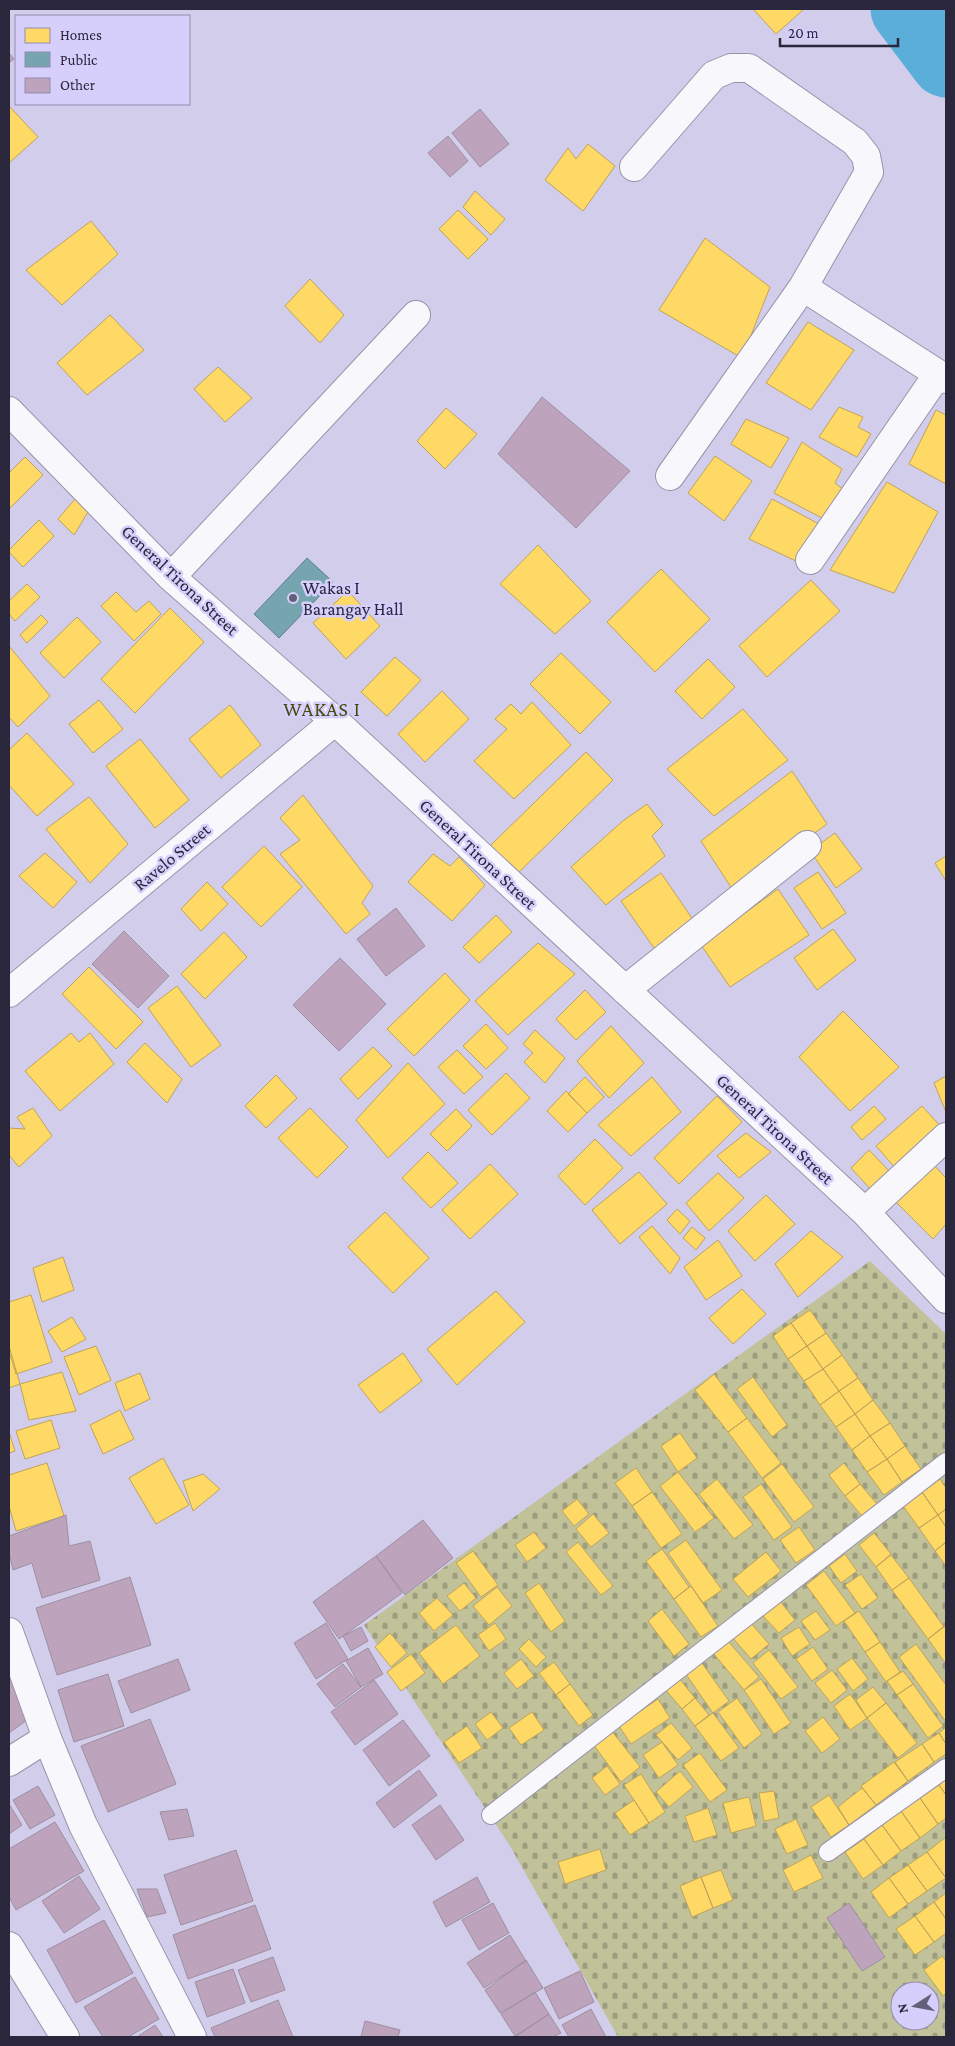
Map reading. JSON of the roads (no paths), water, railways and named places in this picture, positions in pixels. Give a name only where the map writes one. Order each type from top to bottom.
[{"type":"street","points":[[634,167],[714,75],[731,68],[749,68],[855,142],[866,156],[869,172],[803,287],[670,476]]},
{"type":"street","points":[[803,287],[942,376],[810,560]]},
{"type":"street","points":[[171,576],[416,316]]},
{"type":"street","name":"General Tirona Street","points":[[9,411],[171,576],[335,720],[865,1212],[946,1299]]},
{"type":"street","name":"Ravelo Street","points":[[9,993],[335,720]]},
{"type":"street","points":[[625,990],[807,846]]},
{"type":"street","points":[[865,1212],[946,1137]]},
{"type":"street","points":[[9,1632],[46,1738],[83,1825],[192,2037]]},
{"type":"street","points":[[9,1762],[46,1738]]},
{"type":"street","points":[[9,1946],[65,2037]]},
{"type":"lane","points":[[491,1815],[946,1462]]},
{"type":"lane","points":[[828,1852],[946,1768]]},
{"type":"waterway","points":[[906,9],[946,62]]},
{"type":"place","name":"Wakas I Barangay Hall","points":[[293,598]]},
{"type":"district","name":"WAKAS I","points":[[322,709]]}]
